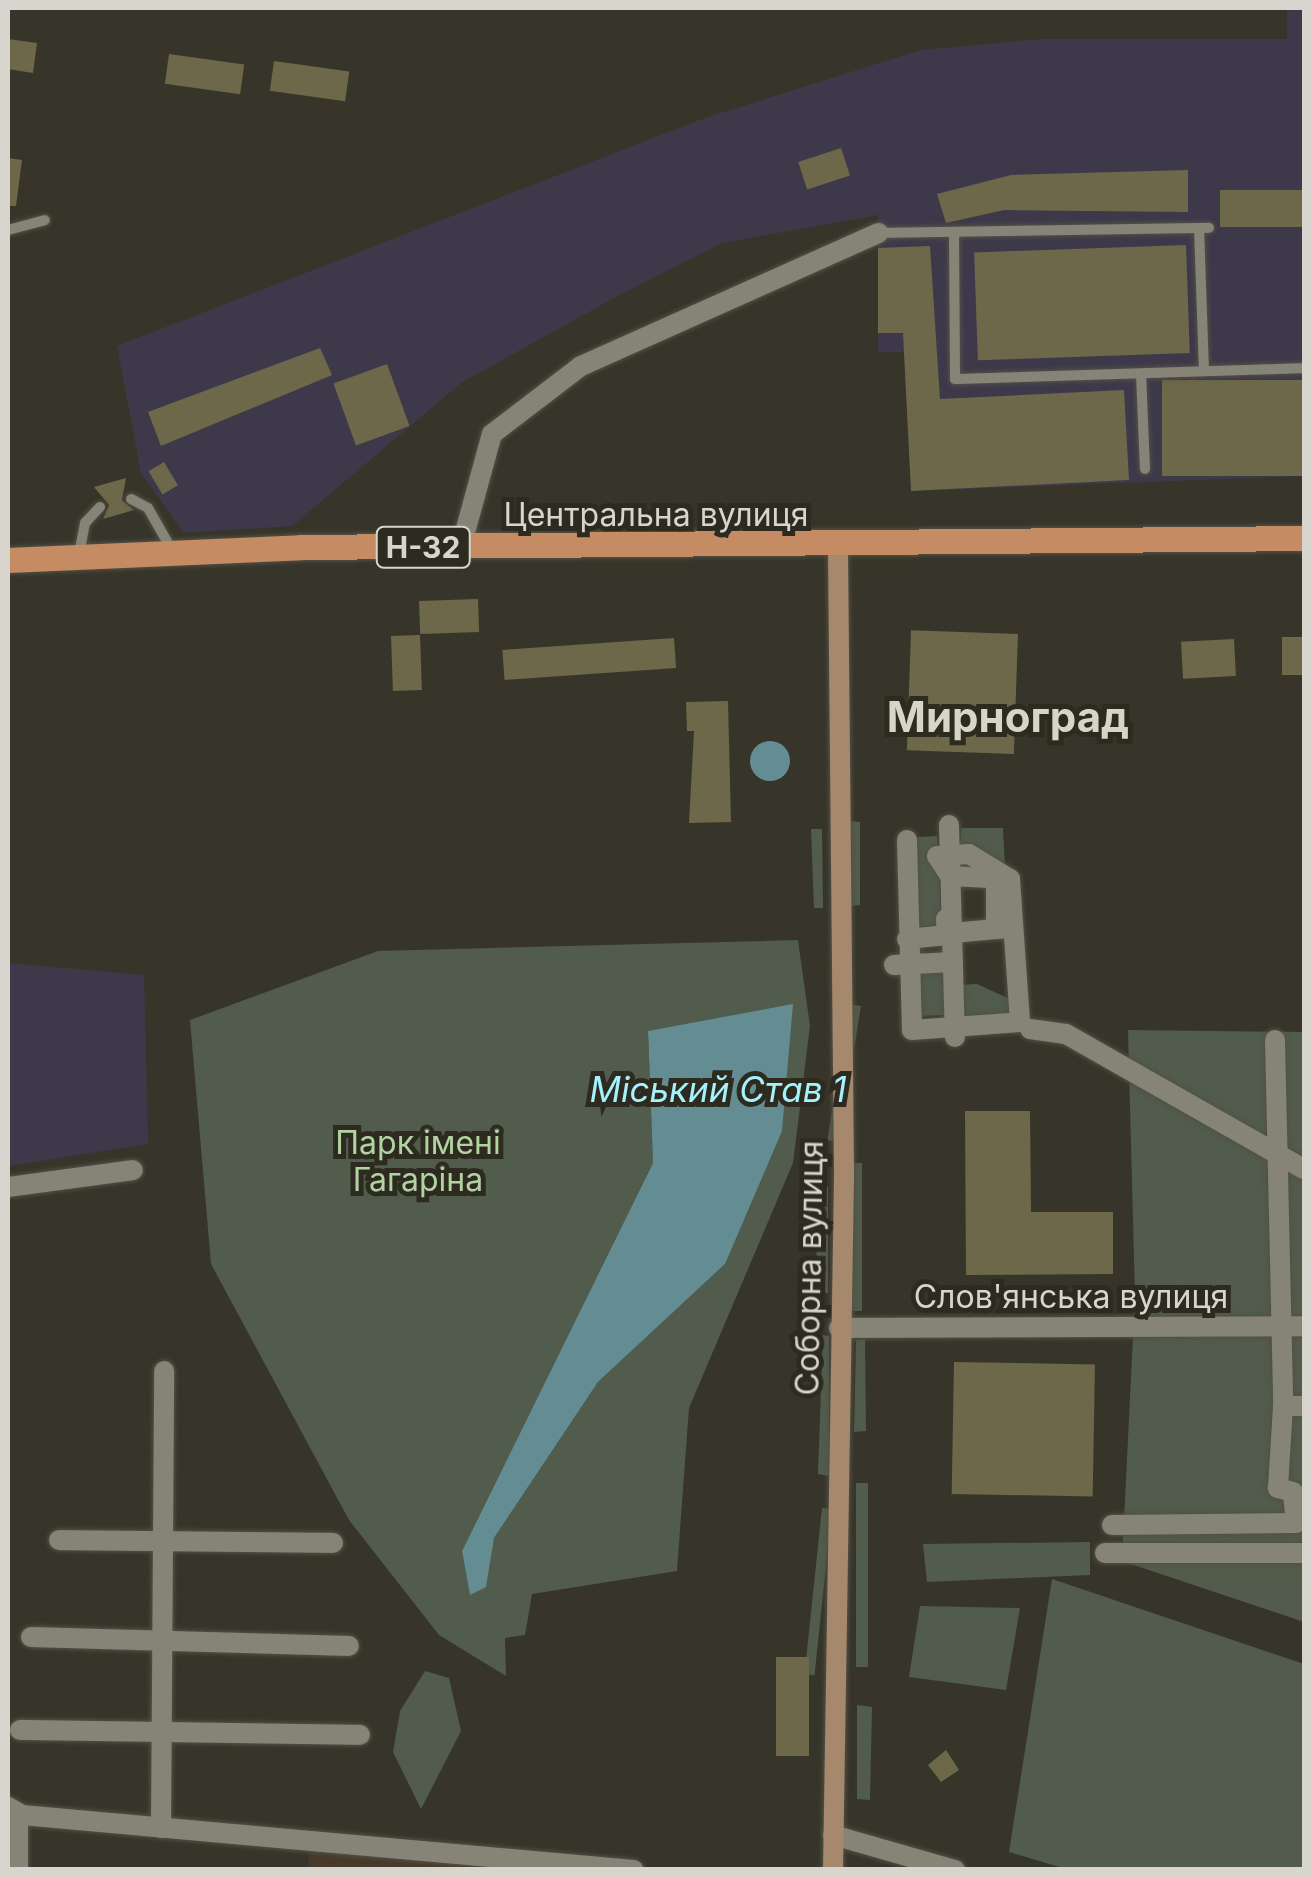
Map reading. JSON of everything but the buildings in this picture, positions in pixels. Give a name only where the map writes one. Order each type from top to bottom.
[{"type":"main road","name":"Центральна вулиця","points":[[8,560],[461,548],[838,548],[1304,538]]},
{"type":"street","points":[[461,548],[492,434],[581,366],[878,234]]},
{"type":"street","name":"Соборна вулиця","points":[[833,1870],[838,548]]},
{"type":"street","points":[[949,824],[955,1036]]},
{"type":"street","points":[[907,840],[912,1030],[1020,1022],[1005,928],[1003,878],[969,854],[944,852],[935,865],[950,876]]},
{"type":"street","points":[[907,939],[947,935],[951,900]]},
{"type":"street","points":[[952,932],[1005,928]]},
{"type":"street","points":[[894,965],[953,962]]},
{"type":"street","points":[[1030,1029],[1066,1034],[1304,1169]]},
{"type":"street","points":[[1112,1525],[1300,1524],[1299,1492],[1278,1488],[1294,1406],[1296,1326],[1280,1156],[1275,1040]]},
{"type":"street","points":[[8,1188],[133,1170]]},
{"type":"street","name":"Слов'янська вулиця","points":[[838,1328],[1296,1326]]},
{"type":"street","points":[[160,1828],[164,1371]]},
{"type":"street","points":[[1198,1524],[1198,1553]]},
{"type":"street","points":[[1252,1524],[1253,1552]]},
{"type":"street","points":[[59,1540],[333,1543]]},
{"type":"street","points":[[1105,1552],[1304,1552]]},
{"type":"street","points":[[31,1637],[349,1646]]},
{"type":"street","points":[[20,1730],[360,1735]]},
{"type":"street","points":[[18,1870],[13,1810],[160,1828],[634,1870]]},
{"type":"street","points":[[833,1835],[956,1870]]},
{"type":"lane","points":[[8,230],[45,220]]},
{"type":"lane","points":[[878,234],[1204,228],[1204,372]]},
{"type":"lane","points":[[954,232],[955,379],[1304,368]]},
{"type":"lane","points":[[1141,374],[1145,469]]},
{"type":"lane","points":[[132,500],[148,508],[173,553]]},
{"type":"lane","points":[[79,557],[84,523],[100,506]]},
{"type":"shaded area","points":[[1287,8],[1304,8],[1304,476],[911,491],[904,352],[878,352],[878,215],[722,243],[612,299],[461,383],[292,526],[184,533],[141,473],[117,346],[705,118],[921,50],[1042,39],[1287,39]]},
{"type":"shaded area","points":[[8,963],[144,975],[148,1144],[8,1166]]},
{"type":"shaded area","points":[[309,1847],[578,1870],[308,1870]]},
{"type":"green space","points":[[847,821],[860,822],[860,905],[850,906]]},
{"type":"green space","points":[[961,828],[1003,828],[1005,869],[960,846]]},
{"type":"green space","points":[[811,829],[822,829],[823,908],[814,908]]},
{"type":"green space","points":[[937,836],[942,930],[917,931],[912,837]]},
{"type":"green space","name":"Парк імені Гагаріна","points":[[798,940],[810,1026],[793,1163],[689,1408],[677,1571],[532,1594],[525,1635],[505,1638],[506,1676],[439,1635],[349,1520],[211,1264],[190,1020],[378,951]],"holes":[[[648,1031],[725,1264],[598,1382],[494,1538],[470,1594],[462,1551],[653,1163]]]},
{"type":"green space","points":[[946,969],[948,1015],[918,1016],[916,970]]},
{"type":"green space","points":[[977,984],[1014,1001],[1010,1016],[957,1019],[959,985]]},
{"type":"green space","points":[[849,1004],[861,1006],[839,1142],[827,1140]]},
{"type":"green space","points":[[1128,1030],[1304,1032],[1304,1622],[1122,1561],[1135,1296]]},
{"type":"green space","points":[[852,1163],[862,1163],[862,1311],[852,1311]]},
{"type":"green space","points":[[814,1186],[828,1187],[828,1293],[818,1293]]},
{"type":"green space","points":[[823,1335],[829,1336],[829,1476],[818,1474]]},
{"type":"green space","points":[[865,1339],[866,1431],[854,1432],[856,1340]]},
{"type":"green space","points":[[856,1483],[868,1483],[868,1667],[856,1667]]},
{"type":"green space","points":[[822,1508],[832,1509],[814,1675],[805,1674]]},
{"type":"green space","points":[[1090,1542],[1090,1575],[927,1582],[923,1544]]},
{"type":"green space","points":[[1052,1579],[1304,1664],[1304,1869],[1066,1869],[1009,1852]]},
{"type":"green space","points":[[920,1606],[1020,1608],[1006,1690],[909,1677]]},
{"type":"green space","points":[[425,1671],[449,1678],[461,1731],[421,1809],[393,1752],[400,1711]]},
{"type":"green space","points":[[857,1705],[872,1707],[870,1800],[857,1799]]},
{"type":"water","points":[[770,741],[784,747],[790,761],[784,775],[770,781],[756,775],[750,761],[756,747]]},
{"type":"water","name":"Міський Став 1","points":[[793,1004],[782,1131],[725,1264],[598,1382],[494,1538],[486,1587],[470,1595],[462,1551],[653,1163],[648,1031]]},
{"type":"district","name":"Мирноград","points":[[1008,717]]}]
